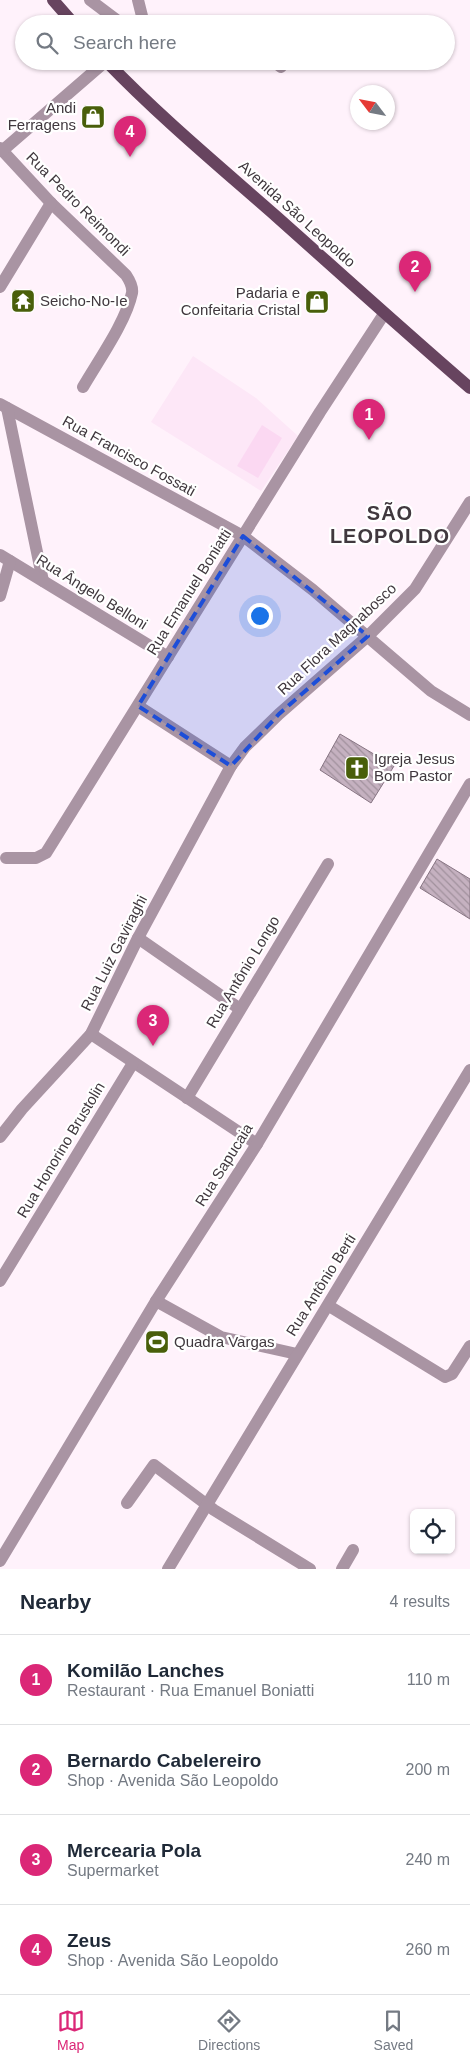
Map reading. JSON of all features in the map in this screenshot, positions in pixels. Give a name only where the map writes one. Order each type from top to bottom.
[{"type":"main road","points":[[53,0],[66,15]]},
{"type":"main road","name":"Avenida São Leopoldo","points":[[115,70],[140,96],[384,314],[470,388]]},
{"type":"street","points":[[90,0],[110,15]]},
{"type":"street","points":[[138,0],[142,15]]},
{"type":"street","points":[[1,149],[95,70]]},
{"type":"street","name":"Rua Pedro Reimondi","points":[[1,149],[51,203],[126,275],[131,283],[132,292],[123,317],[83,387]]},
{"type":"street","points":[[0,287],[51,203]]},
{"type":"street","name":"Rua Emanuel Boniatti","points":[[6,858],[36,858],[46,853],[243,536],[384,314]]},
{"type":"street","points":[[4,406],[43,581]]},
{"type":"street","name":"Rua Francisco Fossati","points":[[4,406],[243,536],[313,590],[431,691],[470,715]]},
{"type":"street","name":"Rua Flora Magnabosco","points":[[231,766],[245,747],[279,714],[368,636],[415,589],[470,502]]},
{"type":"street","points":[[0,596],[5,558]]},
{"type":"street","name":"Rua Ângelo Belloni","points":[[5,558],[168,657]]},
{"type":"street","points":[[138,706],[231,766]]},
{"type":"street","name":"Rua Luiz Gaviraghi","points":[[0,1136],[22,1109],[91,1034],[138,938],[231,766]]},
{"type":"street","name":"Rua Sapucaia","points":[[0,1561],[156,1301],[257,1144],[470,784]]},
{"type":"street","name":"Rua Antônio Longo","points":[[187,1098],[328,864]]},
{"type":"street","points":[[138,938],[240,1009]]},
{"type":"street","points":[[91,1034],[257,1144]]},
{"type":"street","name":"Rua Honorino Brustolin","points":[[0,1281],[133,1062]]},
{"type":"street","name":"Rua Antônio Berti","points":[[168,1569],[470,1070]]},
{"type":"street","points":[[156,1301],[221,1337],[298,1354]]},
{"type":"street","points":[[328,1306],[445,1377],[452,1374],[470,1346]]},
{"type":"street","points":[[127,1503],[154,1465],[214,1510],[310,1569]]},
{"type":"street","points":[[342,1569],[353,1550]]},
{"type":"highlighted area","points":[[243,536],[368,636],[279,714],[231,766],[138,706]]},
{"type":"shaded area","points":[[193,356],[256,398],[298,436],[261,491],[151,422]]},
{"type":"shaded area","points":[[262,425],[282,438],[258,478],[237,466]]},
{"type":"building","name":"Igreja Jesus Bom Pastor","points":[[340,734],[394,766],[371,803],[320,770]]},
{"type":"building","points":[[437,859],[470,879],[470,919],[420,888]]},
{"type":"place","name":"Andi Ferragens","points":[[93,117]]},
{"type":"place","name":"Zeus","points":[[130,157]]},
{"type":"place","name":"Bernardo Cabelereiro","points":[[415,292]]},
{"type":"place","name":"Seicho-No-Ie","points":[[23,301]]},
{"type":"place","name":"Padaria e Confeitaria Cristal","points":[[317,302]]},
{"type":"place","name":"Komilão Lanches","points":[[369,440]]},
{"type":"place","name":"Igreja Jesus Bom Pastor","points":[[357,768]]},
{"type":"place","name":"Mercearia Pola","points":[[153,1046]]},
{"type":"place","name":"Quadra Vargas","points":[[157,1342]]},
{"type":"district","name":"SÃO LEOPOLDO","points":[[390,524]]}]
